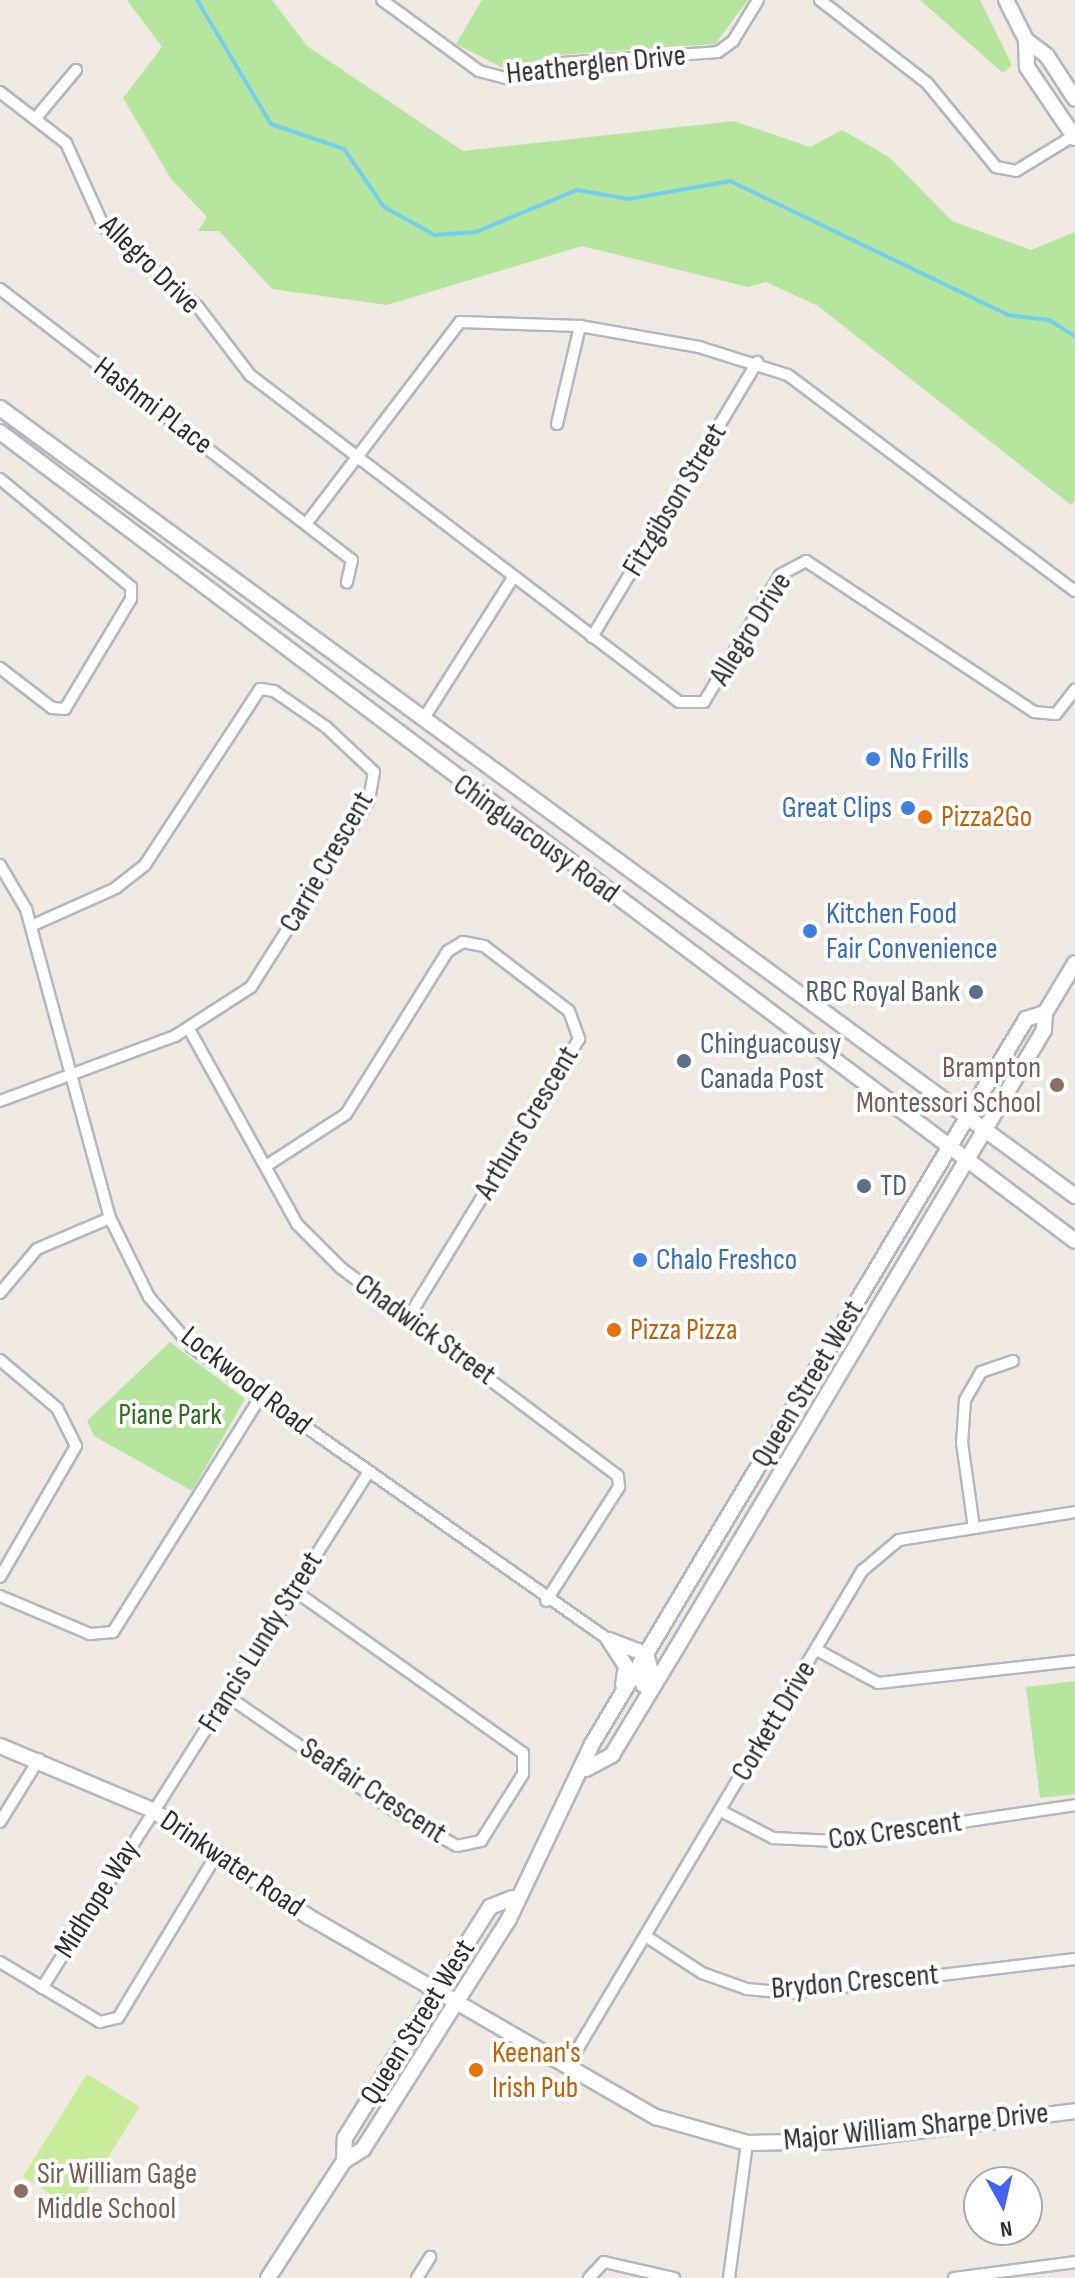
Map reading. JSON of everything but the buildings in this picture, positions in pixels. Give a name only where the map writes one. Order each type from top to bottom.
[{"type":"main road","points":[[1006,0],[1026,40],[1027,67],[1074,136]]},
{"type":"main road","points":[[1026,40],[1047,56],[1075,99]]},
{"type":"main road","name":"Chinguacousy Road","points":[[0,408],[1075,1196]]},
{"type":"main road","name":"Chinguacousy Road","points":[[0,432],[1075,1241]]},
{"type":"main road","name":"Queen Street West","points":[[612,1755],[1044,1030],[1045,1013],[1075,963]]},
{"type":"main road","name":"Queen Street West","points":[[268,2278],[344,2161],[363,2149],[509,1919],[512,1898],[586,1769],[608,1717],[1026,1019],[1045,1013]]},
{"type":"main road","points":[[771,1446],[790,1457]]},
{"type":"main road","points":[[586,1769],[612,1755],[607,1744],[651,1672],[646,1654],[609,1640]]},
{"type":"main road","points":[[608,1717],[627,1679],[609,1640]]},
{"type":"main road","name":"Drinkwater Road","points":[[0,1746],[39,1759],[152,1810],[218,1852],[309,1917],[457,2001]]},
{"type":"main road","name":"Queen Street West","points":[[344,2161],[345,2138],[490,1907],[512,1898]]},
{"type":"main road","name":"Major William Sharpe Drive","points":[[457,2001],[656,2117],[747,2143],[839,2141],[1075,2111]]},
{"type":"street","name":"Heatherglen Drive","points":[[382,0],[401,5],[479,71],[506,78],[562,63],[718,52],[733,41],[758,0]]},
{"type":"street","points":[[820,0],[927,83],[996,167],[1016,171],[1074,136]]},
{"type":"street","points":[[35,119],[76,70]]},
{"type":"street","name":"Allegro Drive","points":[[0,92],[72,151],[96,213],[115,240],[198,307],[250,375],[679,702],[697,705],[780,575],[806,561],[1034,712],[1056,714],[1075,690]]},
{"type":"street","name":"Hashmi PLace","points":[[0,289],[352,560],[347,582]]},
{"type":"street","points":[[306,524],[466,319],[580,326],[757,362],[837,410],[1075,591]]},
{"type":"street","points":[[557,424],[580,326]]},
{"type":"street","name":"Fitzgibson Street","points":[[592,637],[757,362]]},
{"type":"street","points":[[0,479],[131,587],[131,599],[65,709],[52,708],[0,668]]},
{"type":"street","points":[[424,718],[513,578]]},
{"type":"street","name":"Carrie Crescent","points":[[0,1101],[189,1029],[251,987],[374,785],[369,762],[274,691],[253,694],[145,865],[116,888],[31,926]]},
{"type":"street","name":"Lockwood Road","points":[[0,865],[31,926],[110,1218],[149,1297],[192,1347],[546,1601],[609,1640]]},
{"type":"street","name":"Arthurs Crescent","points":[[266,1166],[346,1114],[448,951],[463,942],[484,946],[569,1011],[579,1039],[408,1318]]},
{"type":"street","name":"Chadwick Street","points":[[189,1029],[297,1224],[408,1318],[618,1476],[619,1487],[546,1601]]},
{"type":"street","points":[[0,1293],[37,1249],[110,1218]]},
{"type":"street","points":[[0,1360],[57,1408],[76,1446],[0,1577]]},
{"type":"street","points":[[974,1528],[962,1443],[965,1400],[981,1372],[1013,1361]]},
{"type":"street","points":[[0,1596],[90,1634],[113,1632],[261,1396]]},
{"type":"street","name":"Francis Lundy Street","points":[[152,1810],[368,1473]]},
{"type":"street","name":"Corkett Drive","points":[[568,2065],[817,1650],[879,1555],[899,1540],[1075,1512]]},
{"type":"street","name":"Seafair Crescent","points":[[227,1696],[457,1846],[476,1845],[490,1828],[523,1774],[523,1753],[294,1590]]},
{"type":"street","points":[[817,1650],[878,1683],[1075,1661]]},
{"type":"street","points":[[0,1822],[39,1759]]},
{"type":"street","name":"Cox Crescent","points":[[721,1811],[773,1838],[835,1841],[1075,1805]]},
{"type":"street","name":"Midhope Way","points":[[42,1988],[152,1810]]},
{"type":"street","points":[[0,1962],[100,2022],[125,2013],[218,1852]]},
{"type":"street","name":"Brydon Crescent","points":[[647,1937],[702,1973],[747,1989],[790,1993],[1075,1959]]},
{"type":"street","points":[[729,2278],[747,2143]]},
{"type":"street","points":[[417,2278],[430,2257]]},
{"type":"street","points":[[589,2278],[604,2262],[674,2278]]},
{"type":"street","points":[[954,2278],[1075,2262]]},
{"type":"green space","points":[[127,0],[272,0],[307,46],[463,151],[734,121],[810,147],[842,130],[889,157],[952,221],[1031,250],[1075,232],[1075,500],[1071,505],[818,306],[766,282],[748,287],[582,246],[387,305],[272,289],[219,231],[198,231],[207,217],[171,179],[123,98],[162,47]]},
{"type":"green space","points":[[482,0],[748,0],[715,44],[557,55],[505,69],[456,44]]},
{"type":"green space","points":[[920,0],[980,0],[1012,65],[1003,73]]},
{"type":"green space","name":"Piane Park","points":[[170,1342],[245,1399],[192,1491],[94,1436],[87,1421]]},
{"type":"green space","points":[[1075,1681],[1075,1794],[1040,1798],[1026,1687]]},
{"type":"green space","points":[[87,2074],[140,2107],[75,2209],[23,2177]]},
{"type":"waterway","points":[[197,0],[271,124],[344,149],[384,207],[435,235],[476,232],[577,190],[629,199],[730,181],[1008,315],[1049,320],[1075,336]]},
{"type":"place","name":"No Frills","points":[[873,759]]},
{"type":"place","name":"Great Clips","points":[[908,808]]},
{"type":"place","name":"Pizza2Go","points":[[925,817]]},
{"type":"place","name":"Kitchen Food Fair Convenience","points":[[810,931]]},
{"type":"place","name":"RBC Royal Bank","points":[[976,992]]},
{"type":"place","name":"Chinguacousy Canada Post","points":[[684,1061]]},
{"type":"place","name":"Brampton Montessori School","points":[[1057,1085]]},
{"type":"place","name":"TD","points":[[864,1186]]},
{"type":"place","name":"Chalo Freshco","points":[[640,1260]]},
{"type":"place","name":"Pizza Pizza","points":[[614,1330]]},
{"type":"place","name":"Keenan's Irish Pub","points":[[476,2070]]},
{"type":"place","name":"Sir William Gage Middle School","points":[[21,2191]]}]
